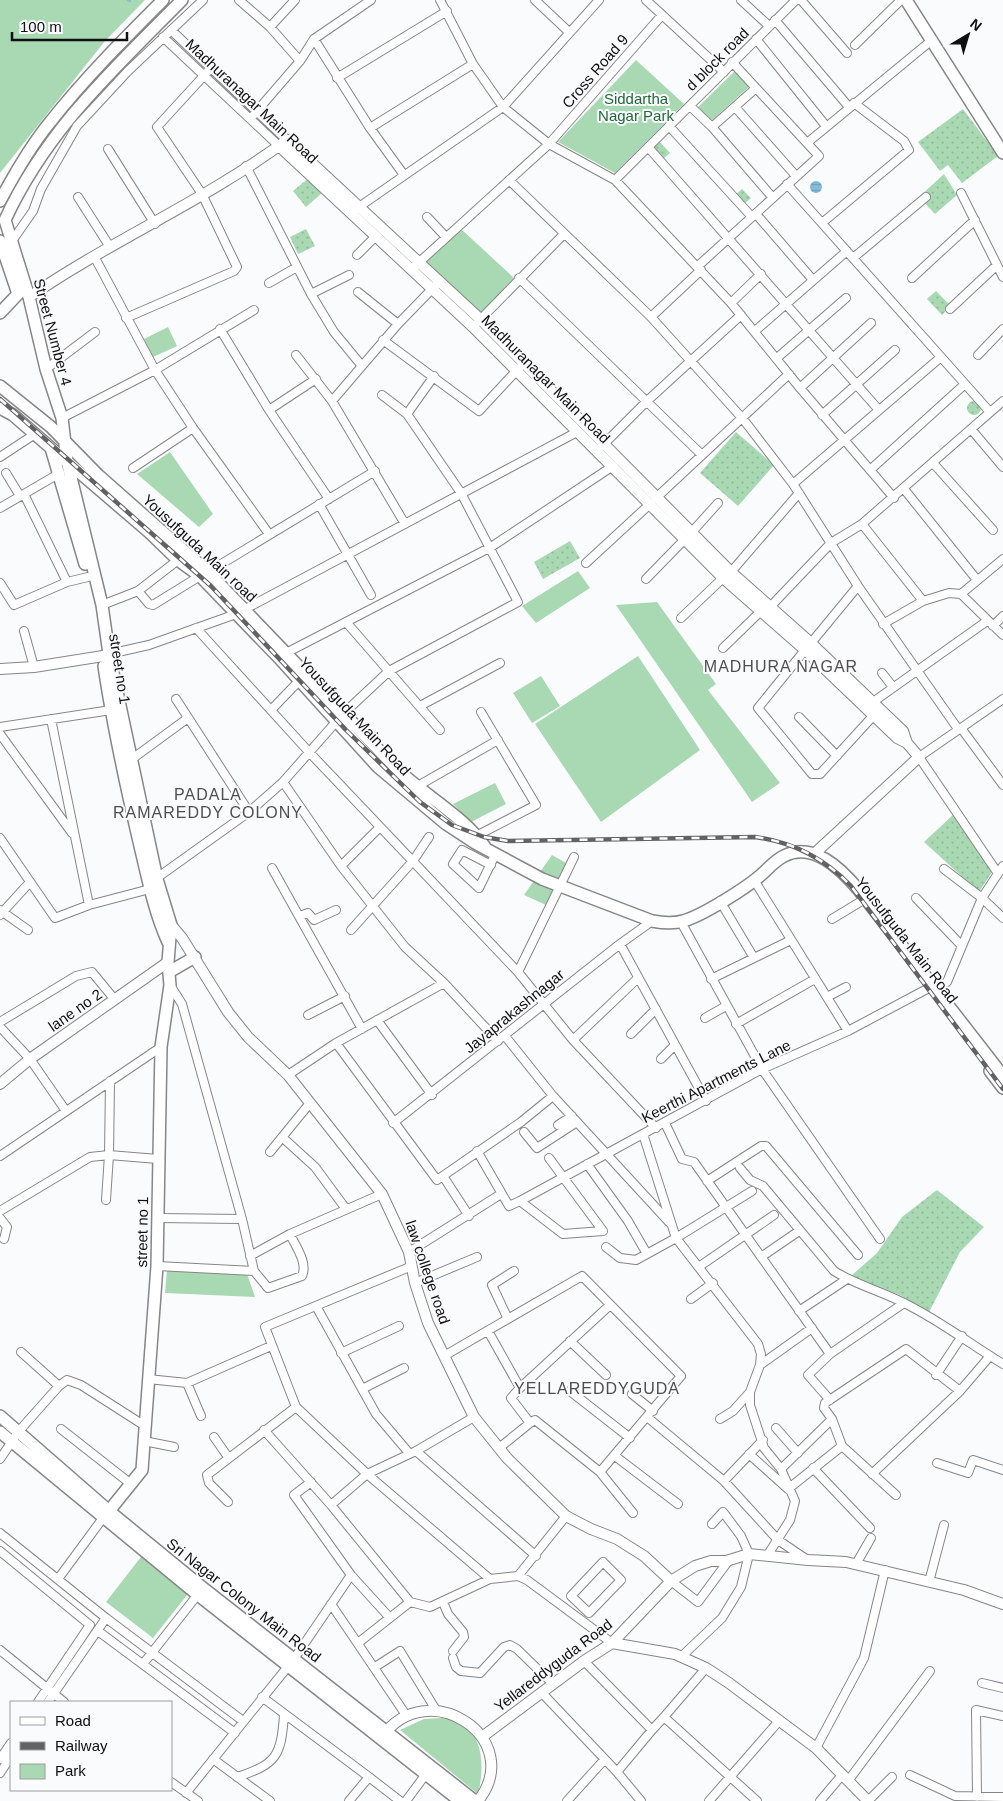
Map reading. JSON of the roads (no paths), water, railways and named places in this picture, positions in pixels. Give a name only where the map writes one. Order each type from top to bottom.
[{"type":"main road","points":[[0,201],[20,164],[51,121],[104,59],[163,0]]},
{"type":"main road","points":[[0,313],[18,294],[3,219],[61,127],[84,99],[182,0]]},
{"type":"main road","points":[[906,0],[926,26]]},
{"type":"main road","points":[[912,0],[936,43],[1000,140],[1003,153]]},
{"type":"main road","name":"Street Number 4","points":[[7,239],[29,297],[46,369],[62,418],[68,461]]},
{"type":"main road","points":[[0,386],[64,440]]},
{"type":"main road","points":[[0,408],[13,415],[52,448]]},
{"type":"main road","name":"Yousufguda Main road","points":[[64,440],[204,574]]},
{"type":"main road","name":"Yousufguda Main Road","points":[[52,448],[149,532],[178,560],[204,574],[240,611],[299,681],[340,718],[378,767],[446,824],[542,879],[652,921],[666,923],[681,922],[759,877],[796,860],[814,862],[836,875],[860,902],[1003,1076]]},
{"type":"main road","name":"street no 1","points":[[52,448],[88,576],[102,605],[111,710],[121,766],[152,883],[166,926],[169,943],[170,985],[161,1046],[157,1266],[142,1470],[106,1514]]},
{"type":"main road","name":"street no 1","points":[[68,461],[106,655],[132,759],[152,883]]},
{"type":"main road","name":"Yousufguda Main road","points":[[240,611],[286,652],[340,718],[416,787],[478,835],[485,847]]},
{"type":"main road","name":"Yousufguda Main Road","points":[[759,877],[767,867],[790,853],[814,854],[833,864],[848,878],[1003,1088]]},
{"type":"main road","points":[[169,967],[195,957]]},
{"type":"main road","name":"Sri Nagar Colony Main Road","points":[[0,1416],[19,1431],[106,1514]]},
{"type":"main road","name":"Sri Nagar Colony Main Road","points":[[0,1432],[384,1735],[477,1801]]},
{"type":"main road","name":"Sri Nagar Colony Main Road","points":[[384,1735],[426,1774],[460,1801]]},
{"type":"street","points":[[7,239],[33,211],[40,189],[76,126],[203,0]]},
{"type":"street","points":[[239,0],[270,28],[300,61]]},
{"type":"street","points":[[270,28],[295,0]]},
{"type":"street","points":[[251,118],[300,61],[314,39],[371,0]]},
{"type":"street","points":[[440,0],[474,64],[503,107],[549,144],[615,180],[731,303],[822,415],[894,498]]},
{"type":"street","points":[[535,0],[569,32]]},
{"type":"street","points":[[350,214],[503,107],[599,0]]},
{"type":"street","points":[[646,0],[724,72]]},
{"type":"street","points":[[741,0],[769,26]]},
{"type":"street","name":"d block road","points":[[615,180],[796,0]]},
{"type":"street","points":[[801,0],[847,53]]},
{"type":"street","points":[[854,45],[901,0]]},
{"type":"street","points":[[337,78],[446,11]]},
{"type":"street","name":"Cross Road 9","points":[[416,266],[549,144],[662,15]]},
{"type":"street","points":[[775,20],[851,105],[909,146],[909,150],[822,223]]},
{"type":"street","name":"Madhuranagar Main Road","points":[[171,30],[256,111],[283,143],[350,214],[375,237],[416,266]]},
{"type":"street","name":"Madhuranagar Main Road","points":[[163,38],[251,118],[359,207],[727,575],[873,702],[903,731],[907,743],[919,757]]},
{"type":"street","points":[[314,39],[370,128],[404,175]]},
{"type":"street","points":[[756,39],[826,126]]},
{"type":"street","points":[[806,143],[851,105],[936,43]]},
{"type":"street","points":[[651,317],[729,237],[819,156],[732,62]]},
{"type":"street","points":[[370,128],[474,64]]},
{"type":"street","points":[[126,318],[236,270],[237,265],[202,194],[157,127],[210,68]]},
{"type":"street","points":[[712,127],[756,88]]},
{"type":"street","points":[[690,106],[712,127],[772,198]]},
{"type":"street","points":[[735,107],[796,176]]},
{"type":"street","points":[[669,126],[813,280]]},
{"type":"street","points":[[29,297],[94,256],[155,224],[283,143]]},
{"type":"street","points":[[648,148],[729,237],[878,409]]},
{"type":"street","points":[[108,149],[155,224]]},
{"type":"street","points":[[246,166],[311,294],[334,332],[362,366]]},
{"type":"street","points":[[509,180],[651,317],[743,419],[793,484],[858,586],[915,670],[959,729],[1001,780]]},
{"type":"street","points":[[787,184],[990,412]]},
{"type":"street","points":[[961,193],[1003,277]]},
{"type":"street","points":[[853,258],[926,197]]},
{"type":"street","points":[[78,198],[110,247]]},
{"type":"street","points":[[427,217],[446,237]]},
{"type":"street","points":[[912,278],[975,220]]},
{"type":"street","points":[[477,323],[564,234]]},
{"type":"street","points":[[357,255],[375,237]]},
{"type":"street","points":[[755,331],[847,251]]},
{"type":"street","points":[[94,256],[155,370],[193,428],[269,534]]},
{"type":"street","points":[[950,309],[997,265]]},
{"type":"street","points":[[268,283],[297,267]]},
{"type":"street","points":[[731,303],[761,274]]},
{"type":"street","points":[[311,294],[349,275]]},
{"type":"street","points":[[519,278],[702,455]]},
{"type":"street","points":[[332,401],[383,340],[436,285]]},
{"type":"street","points":[[358,292],[398,324]]},
{"type":"street","points":[[777,358],[846,298]]},
{"type":"street","points":[[62,418],[155,370],[254,310]]},
{"type":"street","points":[[600,448],[647,401],[741,315]]},
{"type":"street","points":[[800,388],[871,323]]},
{"type":"street","points":[[220,329],[269,410],[329,498]]},
{"type":"street","points":[[978,355],[1003,329]]},
{"type":"street","points":[[46,369],[95,332]]},
{"type":"street","points":[[383,340],[479,411],[520,366]]},
{"type":"street","points":[[822,415],[895,350]]},
{"type":"street","points":[[296,354],[332,401],[405,524]]},
{"type":"street","points":[[793,484],[878,409],[941,357]]},
{"type":"street","name":"Madhuranagar Main Road","points":[[520,366],[578,432],[600,448],[613,466],[653,501]]},
{"type":"street","points":[[586,563],[743,419],[789,374]]},
{"type":"street","points":[[407,414],[434,376]]},
{"type":"street","points":[[269,410],[316,380]]},
{"type":"street","points":[[870,470],[965,384]]},
{"type":"street","points":[[0,838],[55,918],[152,883],[249,812],[283,782],[340,718],[389,671],[518,602],[491,547],[461,493],[407,414],[382,395]]},
{"type":"street","points":[[723,648],[766,609],[831,543],[862,524],[894,498],[1003,401]]},
{"type":"street","points":[[133,468],[193,428]]},
{"type":"street","points":[[971,429],[1003,467]]},
{"type":"street","points":[[0,669],[34,667],[106,655],[148,645],[240,611],[578,432]]},
{"type":"street","points":[[0,456],[35,434]]},
{"type":"street","points":[[933,463],[993,530]]},
{"type":"street","points":[[286,652],[491,547],[613,466]]},
{"type":"street","points":[[138,591],[149,604],[153,605],[375,471]]},
{"type":"street","points":[[6,473],[22,495],[67,582]]},
{"type":"street","points":[[0,508],[60,473]]},
{"type":"street","points":[[904,489],[977,580]]},
{"type":"street","points":[[681,618],[727,575],[799,493]]},
{"type":"street","points":[[319,504],[371,595]]},
{"type":"street","points":[[646,579],[718,504]]},
{"type":"street","points":[[862,524],[923,602]]},
{"type":"street","points":[[961,594],[1003,559]]},
{"type":"street","points":[[102,605],[138,591],[178,560]]},
{"type":"street","points":[[0,583],[14,605],[67,582],[88,576]]},
{"type":"street","points":[[858,586],[758,708],[812,774],[820,774],[874,715]]},
{"type":"street","points":[[883,624],[923,602],[949,593],[961,594],[1003,635]]},
{"type":"street","points":[[873,702],[915,670],[1003,616]]},
{"type":"street","points":[[346,622],[440,730]]},
{"type":"street","points":[[196,628],[309,752],[518,972],[573,1040],[656,1128]]},
{"type":"street","points":[[24,631],[34,667]]},
{"type":"street","name":"Madhuranagar Main Road","points":[[808,647],[897,738],[907,743]]},
{"type":"street","points":[[420,706],[500,663]]},
{"type":"street","points":[[882,673],[893,687]]},
{"type":"street","points":[[271,710],[299,681]]},
{"type":"street","points":[[176,699],[249,812]]},
{"type":"street","points":[[814,854],[919,757],[1003,699]]},
{"type":"street","points":[[0,727],[111,710]]},
{"type":"street","points":[[478,835],[536,805],[481,712]]},
{"type":"street","points":[[799,717],[837,756]]},
{"type":"street","points":[[132,759],[188,718]]},
{"type":"street","points":[[51,719],[89,905]]},
{"type":"street","points":[[0,734],[73,834]]},
{"type":"street","points":[[416,787],[498,740]]},
{"type":"street","points":[[919,757],[1000,869]]},
{"type":"street","points":[[283,782],[341,866],[405,947],[502,1039],[670,1223]]},
{"type":"street","points":[[341,866],[380,827]]},
{"type":"street","points":[[351,930],[413,861],[429,837]]},
{"type":"street","points":[[491,864],[462,850],[453,864],[479,888],[491,864],[496,853]]},
{"type":"street","points":[[518,972],[558,885],[574,856]]},
{"type":"street","points":[[272,868],[362,1029]]},
{"type":"street","points":[[944,869],[982,898],[1003,918]]},
{"type":"street","name":"Keerthi Apartments Lane","points":[[520,1201],[762,1069],[947,982],[952,974],[960,945],[982,898],[1000,869]]},
{"type":"street","points":[[759,877],[791,940],[848,1030]]},
{"type":"street","points":[[28,930],[1,912],[30,882]]},
{"type":"street","points":[[916,898],[960,945]]},
{"type":"street","points":[[720,901],[754,958]]},
{"type":"street","points":[[832,919],[860,902]]},
{"type":"street","points":[[300,916],[308,913],[314,920],[336,910]]},
{"type":"street","name":"Jayaprakashnagar","points":[[394,1123],[432,1095],[620,944],[652,921]]},
{"type":"street","points":[[681,922],[762,1069],[880,1239]]},
{"type":"street","name":"law college road","points":[[166,926],[195,957],[228,1012],[254,1043],[288,1075],[382,1194],[409,1252],[415,1282],[428,1323],[474,1417],[498,1448],[566,1516],[591,1529],[617,1539],[644,1556],[671,1581]]},
{"type":"street","points":[[711,979],[791,940]]},
{"type":"street","points":[[620,944],[706,1101]]},
{"type":"street","name":"lane no 2","points":[[0,1084],[30,1059],[115,1000],[169,967]]},
{"type":"street","points":[[0,1022],[76,976],[92,972],[115,1000]]},
{"type":"street","points":[[573,1040],[638,978]]},
{"type":"street","points":[[736,1024],[815,979]]},
{"type":"street","points":[[288,1075],[336,1043],[444,984]]},
{"type":"street","points":[[170,985],[182,1004],[242,1219],[254,1271],[268,1288],[302,1276],[305,1268],[290,1234]]},
{"type":"street","points":[[827,997],[846,987]]},
{"type":"street","points":[[308,1014],[345,996]]},
{"type":"street","points":[[705,1018],[726,1006]]},
{"type":"street","points":[[631,1034],[656,1009]]},
{"type":"street","points":[[377,1020],[432,1095]]},
{"type":"street","points":[[0,1027],[30,1059],[66,1111]]},
{"type":"street","points":[[336,1043],[394,1123],[469,1216]]},
{"type":"street","points":[[661,1058],[675,1045]]},
{"type":"street","points":[[0,1156],[161,1046]]},
{"type":"street","points":[[106,1200],[110,1081]]},
{"type":"street","points":[[440,1178],[521,1122],[553,1096]]},
{"type":"street","points":[[270,1152],[310,1104]]},
{"type":"street","points":[[524,1132],[537,1148],[561,1123],[575,1119]]},
{"type":"street","points":[[665,1122],[682,1160],[694,1162],[830,1354]]},
{"type":"street","points":[[643,1134],[676,1238],[700,1266],[758,1344],[761,1354],[760,1365],[750,1392],[750,1405],[763,1440],[764,1448],[781,1469],[788,1489]]},
{"type":"street","points":[[282,1137],[315,1167],[346,1209]]},
{"type":"street","points":[[707,1181],[761,1146],[766,1146],[858,1254]]},
{"type":"street","points":[[477,1151],[509,1206],[520,1201],[563,1234],[603,1231],[549,1158]]},
{"type":"street","points":[[0,1211],[90,1157],[109,1155],[158,1159]]},
{"type":"street","points":[[588,1164],[628,1222],[647,1254]]},
{"type":"street","points":[[740,1168],[750,1180],[763,1186],[834,1271],[847,1280],[904,1303],[962,1336],[1003,1364]]},
{"type":"street","points":[[606,1247],[626,1260],[636,1260],[676,1238],[752,1191]]},
{"type":"street","points":[[250,1256],[290,1234],[382,1194]]},
{"type":"street","points":[[409,1252],[469,1216],[501,1194]]},
{"type":"street","points":[[700,1266],[774,1215]]},
{"type":"street","points":[[0,1218],[7,1227],[4,1239]]},
{"type":"street","points":[[158,1218],[242,1219]]},
{"type":"street","points":[[761,1257],[799,1231]]},
{"type":"street","points":[[415,1282],[477,1257]]},
{"type":"street","points":[[157,1266],[254,1271]]},
{"type":"street","points":[[412,1266],[265,1327],[296,1407],[367,1474],[490,1579]]},
{"type":"street","points":[[508,1319],[492,1285],[514,1271]]},
{"type":"street","points":[[444,1356],[582,1276],[681,1376],[600,1472]]},
{"type":"street","points":[[800,1311],[847,1280]]},
{"type":"street","points":[[691,1299],[713,1283]]},
{"type":"street","points":[[830,1400],[808,1375],[830,1354],[904,1303]]},
{"type":"street","points":[[530,1423],[511,1398],[610,1305]]},
{"type":"street","points":[[316,1306],[378,1417],[412,1452],[536,1556]]},
{"type":"street","points":[[341,1353],[400,1326]]},
{"type":"street","points":[[760,1365],[812,1328]]},
{"type":"street","points":[[488,1331],[520,1388]]},
{"type":"street","points":[[936,1375],[962,1336]]},
{"type":"street","points":[[570,1341],[606,1375]]},
{"type":"street","points":[[148,1379],[187,1383],[271,1346]]},
{"type":"street","points":[[896,1495],[842,1446],[832,1419],[824,1407],[830,1400],[906,1349],[936,1375],[960,1391]]},
{"type":"street","points":[[21,1352],[59,1386]]},
{"type":"street","points":[[872,1474],[960,1391],[990,1356]]},
{"type":"street","points":[[362,1389],[404,1368]]},
{"type":"street","points":[[0,1459],[19,1431],[59,1386],[68,1380],[73,1381],[145,1426]]},
{"type":"street","points":[[187,1383],[200,1416]]},
{"type":"street","points":[[570,1391],[630,1438]]},
{"type":"street","points":[[720,1419],[733,1411],[750,1392]]},
{"type":"street","points":[[632,1394],[650,1414],[724,1481],[778,1540],[808,1560]]},
{"type":"street","points":[[228,1502],[209,1483],[206,1476],[228,1457],[296,1407]]},
{"type":"street","points":[[331,1505],[367,1474],[412,1452],[474,1417]]},
{"type":"street","points":[[781,1469],[832,1419]]},
{"type":"street","points":[[498,1448],[535,1420],[600,1472],[633,1513]]},
{"type":"street","points":[[776,1428],[798,1453]]},
{"type":"street","points":[[62,1429],[131,1484]]},
{"type":"street","points":[[264,1430],[331,1505],[410,1602],[430,1607],[490,1579],[518,1576],[527,1580],[612,1643],[681,1656],[706,1668],[816,1748],[868,1801],[892,1777]]},
{"type":"street","points":[[214,1436],[228,1457]]},
{"type":"street","points":[[724,1481],[763,1440]]},
{"type":"street","points":[[144,1441],[174,1446]]},
{"type":"street","points":[[788,1489],[842,1446]]},
{"type":"street","points":[[749,1454],[795,1496],[790,1520],[767,1556]]},
{"type":"street","points":[[615,1456],[678,1504]]},
{"type":"street","points":[[936,1463],[968,1473],[973,1460],[1003,1470]]},
{"type":"street","points":[[813,1468],[870,1528]]},
{"type":"street","points":[[310,1482],[294,1495],[351,1575],[390,1618]]},
{"type":"street","points":[[681,1656],[722,1618],[741,1587],[749,1554],[741,1536],[723,1512],[712,1524]]},
{"type":"street","points":[[58,1579],[106,1514]]},
{"type":"street","points":[[518,1576],[536,1556],[566,1516]]},
{"type":"street","points":[[929,1582],[944,1525]]},
{"type":"street","points":[[0,1533],[106,1618],[243,1721]]},
{"type":"street","points":[[856,1564],[871,1538]]},
{"type":"street","points":[[0,1551],[90,1625],[50,1692],[48,1701]]},
{"type":"street","name":"Yellareddyguda Road","points":[[482,1737],[584,1661],[612,1643],[671,1581],[695,1566],[711,1561],[729,1560],[749,1554],[856,1564],[964,1590],[1003,1604]]},
{"type":"street","points":[[671,1581],[698,1602],[729,1560]]},
{"type":"street","points":[[604,1563],[621,1580],[591,1613],[586,1611],[572,1595],[604,1563]]},
{"type":"street","points":[[816,1748],[864,1658],[885,1570]]},
{"type":"street","points":[[186,1792],[291,1662],[351,1575]]},
{"type":"street","points":[[143,1664],[201,1591]]},
{"type":"street","points":[[358,1642],[410,1602]]},
{"type":"street","points":[[443,1602],[448,1614],[463,1632],[464,1637],[453,1655],[456,1667],[461,1671],[480,1673],[504,1646],[510,1645],[517,1649],[553,1684]]},
{"type":"street","points":[[569,1612],[577,1602]]},
{"type":"street","points":[[331,1604],[406,1715]]},
{"type":"street","points":[[580,1619],[586,1611]]},
{"type":"street","points":[[39,1701],[50,1692],[106,1618]]},
{"type":"street","points":[[98,1631],[234,1733]]},
{"type":"street","points":[[0,1650],[63,1701]]},
{"type":"street","points":[[375,1667],[400,1651],[436,1710]]},
{"type":"street","points":[[584,1661],[652,1730]]},
{"type":"street","points":[[617,1772],[706,1668]]},
{"type":"street","points":[[820,1801],[845,1778],[930,1671]]},
{"type":"street","points":[[982,1683],[1003,1688]]},
{"type":"street","points":[[542,1693],[617,1772],[641,1801]]},
{"type":"street","points":[[262,1696],[284,1715],[400,1801]]},
{"type":"street","points":[[384,1735],[406,1715],[436,1710],[463,1718],[482,1737],[489,1750],[491,1769],[487,1786],[477,1801]]},
{"type":"street","points":[[976,1797],[976,1710],[1003,1716]]},
{"type":"street","points":[[237,1777],[262,1769],[270,1762],[282,1745],[284,1715]]},
{"type":"street","points":[[664,1717],[757,1801]]},
{"type":"street","points":[[709,1801],[779,1721]]},
{"type":"street","points":[[0,1759],[10,1744]]},
{"type":"street","points":[[0,1773],[10,1758]]},
{"type":"street","points":[[213,1759],[270,1801]]},
{"type":"street","points":[[567,1801],[604,1760]]},
{"type":"street","points":[[406,1801],[426,1774]]},
{"type":"street","points":[[910,1775],[955,1796],[1003,1796]]},
{"type":"street","points":[[349,1801],[369,1777]]},
{"type":"street","points":[[172,1783],[198,1801]]},
{"type":"water","points":[[816,181],[822,187],[816,193],[810,187]]},
{"type":"railway","points":[[0,399],[211,586],[346,730],[420,802],[452,825],[484,837],[508,841],[755,837],[795,847],[830,867],[851,886],[1003,1089]]},
{"type":"district","name":"MADHURA NAGAR","points":[[781,666]]},
{"type":"district","name":"PADALA RAMAREDDY COLONY","points":[[208,803]]},
{"type":"district","name":"YELLAREDDYGUDA","points":[[597,1388]]},
{"type":"park label","name":"Siddartha Nagar Park","points":[[636,106]]}]
